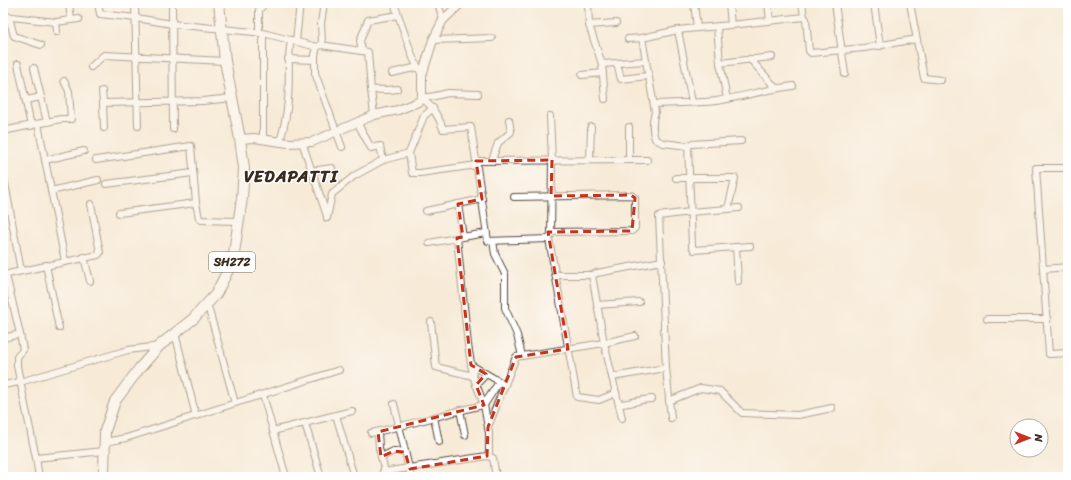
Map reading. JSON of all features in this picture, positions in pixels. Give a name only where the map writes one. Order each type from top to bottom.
[{"type":"main road","name":"SH272","points":[[104,476],[105,431],[115,401],[139,369],[159,346],[193,319],[216,294],[233,260],[242,198],[244,168],[225,61],[219,3]]},
{"type":"street","points":[[69,3],[71,20]]},
{"type":"street","points":[[98,3],[100,14],[172,24],[261,33],[319,46],[368,52],[374,115]]},
{"type":"street","points":[[135,3],[138,126]]},
{"type":"street","points":[[172,3],[174,101],[173,128]]},
{"type":"street","points":[[263,139],[261,33],[258,10],[265,3]]},
{"type":"street","points":[[280,142],[288,98],[288,59],[294,41],[300,3]]},
{"type":"street","points":[[324,3],[321,23],[322,40],[315,60],[315,73],[342,147]]},
{"type":"street","points":[[394,3],[413,58],[422,75]]},
{"type":"street","points":[[438,3],[443,20]]},
{"type":"street","points":[[461,3],[443,20],[433,40],[422,75],[422,98],[438,115],[444,129],[471,127],[488,241],[632,231],[635,228],[635,198],[631,195],[514,197]]},
{"type":"street","points":[[588,3],[589,25],[602,64],[605,99]]},
{"type":"street","points":[[629,3],[643,3]]},
{"type":"street","points":[[694,3],[697,28]]},
{"type":"street","points":[[728,3],[731,25]]},
{"type":"street","points":[[768,3],[770,21]]},
{"type":"street","points":[[802,3],[804,17],[806,19],[808,51],[810,52],[880,46],[917,39]]},
{"type":"street","points":[[835,3],[845,74]]},
{"type":"street","points":[[874,3],[880,46]]},
{"type":"street","points":[[910,3],[924,78],[941,80]]},
{"type":"street","points":[[362,51],[360,41],[368,20],[398,15]]},
{"type":"street","points":[[41,45],[14,36],[6,17],[56,22],[79,19]]},
{"type":"street","points":[[628,39],[642,38],[678,30],[804,17]]},
{"type":"street","points":[[56,22],[57,32]]},
{"type":"street","points":[[589,25],[616,23]]},
{"type":"street","points":[[717,27],[720,63],[727,99]]},
{"type":"street","points":[[678,30],[692,102]]},
{"type":"street","points":[[433,40],[492,38]]},
{"type":"street","points":[[642,38],[654,104],[655,112],[653,118],[653,132],[655,139],[663,143],[688,146],[691,144],[740,141]]},
{"type":"street","points":[[91,67],[104,55],[225,61]]},
{"type":"street","points":[[720,63],[772,56]]},
{"type":"street","points":[[288,59],[315,60]]},
{"type":"street","points":[[750,59],[776,88]]},
{"type":"street","points":[[602,64],[646,61]]},
{"type":"street","points":[[617,63],[621,79],[648,76]]},
{"type":"street","points":[[18,64],[31,126]]},
{"type":"street","points":[[392,73],[418,67]]},
{"type":"street","points":[[34,68],[47,122]]},
{"type":"street","points":[[582,75],[603,73]]},
{"type":"street","points":[[3,131],[61,119],[71,119],[70,91],[64,81]]},
{"type":"street","points":[[654,104],[715,101],[740,97],[776,88],[793,86]]},
{"type":"street","points":[[371,90],[396,89]]},
{"type":"street","points":[[102,91],[104,128]]},
{"type":"street","points":[[240,139],[254,138],[280,142],[312,142],[374,115],[398,110],[418,102],[422,98],[448,93],[478,94]]},
{"type":"street","points":[[26,100],[41,98]]},
{"type":"street","points":[[103,103],[203,101],[232,98]]},
{"type":"street","points":[[433,108],[424,116],[409,153],[412,173],[420,173],[492,160],[647,160]]},
{"type":"street","points":[[550,116],[552,160],[550,236],[577,397],[599,400],[616,393]]},
{"type":"street","points":[[492,160],[498,143],[511,132],[509,120]]},
{"type":"street","points":[[357,122],[371,148],[380,146],[383,160]]},
{"type":"street","points":[[38,124],[64,261]]},
{"type":"street","points":[[590,159],[591,127]]},
{"type":"street","points":[[629,128],[629,160]]},
{"type":"street","points":[[302,142],[327,218],[332,194],[354,176],[383,160],[409,153]]},
{"type":"street","points":[[96,160],[191,146],[196,203],[199,218],[201,220],[238,221]]},
{"type":"street","points":[[688,146],[690,212],[692,246],[694,250],[750,246]]},
{"type":"street","points":[[45,160],[84,151]]},
{"type":"street","points":[[311,171],[332,168]]},
{"type":"street","points":[[1068,168],[1036,168],[1049,354],[1068,353]]},
{"type":"street","points":[[3,172],[21,271]]},
{"type":"street","points":[[106,184],[193,173]]},
{"type":"street","points":[[676,178],[735,178],[728,209]]},
{"type":"street","points":[[51,191],[98,180]]},
{"type":"street","points":[[426,211],[482,199]]},
{"type":"street","points":[[119,213],[196,203]]},
{"type":"street","points":[[39,477],[17,366],[17,357],[23,350],[5,275],[64,261],[98,255],[100,253],[91,204]]},
{"type":"street","points":[[458,204],[468,345],[473,376],[484,405],[488,427],[488,456]]},
{"type":"street","points":[[671,418],[666,368],[659,216],[739,208]]},
{"type":"street","points":[[429,243],[486,233]]},
{"type":"street","points":[[493,241],[496,254],[505,274],[505,308],[517,335],[522,356]]},
{"type":"street","points":[[736,247],[738,281]]},
{"type":"street","points":[[84,257],[90,281]]},
{"type":"street","points":[[556,275],[592,275],[662,261]]},
{"type":"street","points":[[46,265],[59,328]]},
{"type":"street","points":[[1043,268],[1068,267]]},
{"type":"street","points":[[592,275],[604,343],[622,418]]},
{"type":"street","points":[[598,305],[639,302]]},
{"type":"street","points":[[207,303],[235,404]]},
{"type":"street","points":[[986,319],[1047,319]]},
{"type":"street","points":[[431,322],[436,367],[473,376]]},
{"type":"street","points":[[175,333],[196,416]]},
{"type":"street","points":[[3,338],[20,334]]},
{"type":"street","points":[[488,427],[502,383],[516,357],[604,343],[635,336]]},
{"type":"street","points":[[3,385],[20,382],[128,350],[159,346]]},
{"type":"street","points":[[471,365],[502,383]]},
{"type":"street","points":[[612,377],[666,368]]},
{"type":"street","points":[[36,458],[104,446],[339,370]]},
{"type":"street","points":[[476,385],[486,374]]},
{"type":"street","points":[[496,477],[493,458],[488,456],[384,472],[374,433],[484,405],[502,383]]},
{"type":"street","points":[[669,401],[701,388],[720,391],[742,413],[798,415],[832,408]]},
{"type":"street","points":[[263,395],[286,477]]},
{"type":"street","points":[[619,404],[630,404],[641,399],[652,399]]},
{"type":"street","points":[[394,404],[411,477]]},
{"type":"street","points":[[460,410],[465,435]]},
{"type":"street","points":[[272,431],[352,411]]},
{"type":"street","points":[[336,415],[354,477]]},
{"type":"street","points":[[434,417],[439,442]]},
{"type":"street","points":[[305,423],[321,477]]},
{"type":"street","points":[[381,457],[394,451],[405,452]]},
{"type":"street","points":[[93,477],[104,476]]},
{"type":"highlighted area","points":[[552,160],[551,196],[631,195],[635,198],[632,231],[548,232],[568,349],[516,357],[488,427],[487,456],[410,469],[405,452],[394,451],[381,457],[378,432],[484,405],[476,385],[486,374],[471,365],[457,238],[463,237],[458,204],[482,199],[476,161]]},
{"type":"district","name":"VEDAPATTI","points":[[291,176]]}]
